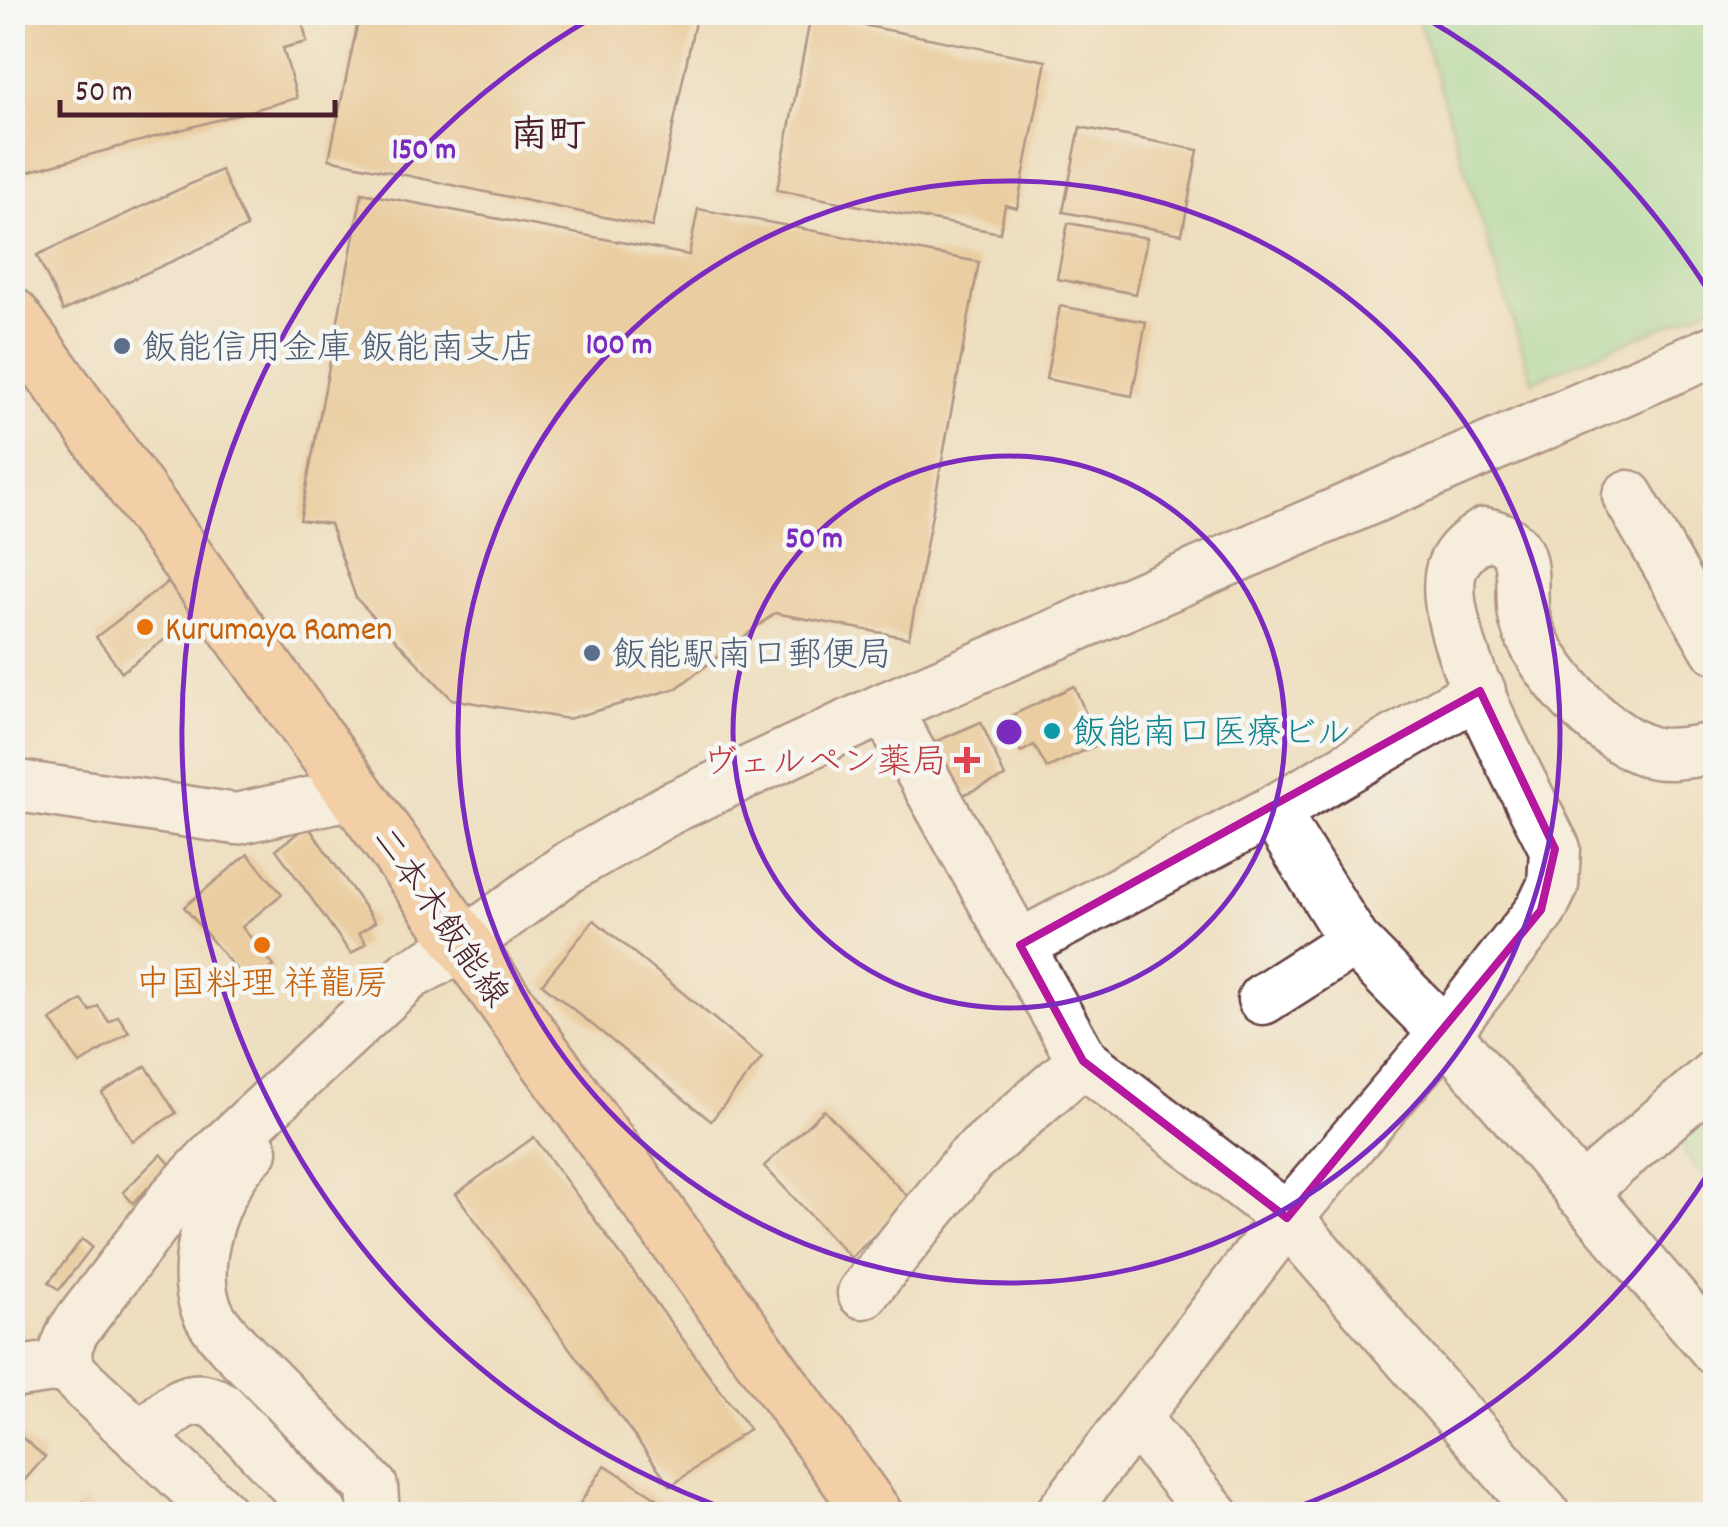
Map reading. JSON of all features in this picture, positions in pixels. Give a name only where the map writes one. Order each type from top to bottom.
[{"type":"main road","name":"二本木飯能線","points":[[12,316],[874,1514]]},
{"type":"street","points":[[222,1514],[67,1365],[66,1348],[73,1331],[130,1254],[215,1155],[409,974],[462,946],[567,868],[671,808],[885,708],[1716,350]]},
{"type":"street","points":[[1628,496],[1716,648]]},
{"type":"street","points":[[1061,1514],[1287,1218],[1445,1033],[1541,910],[1553,885],[1555,849],[1462,654],[1449,603],[1452,568],[1464,548],[1485,533],[1502,538],[1515,549],[1521,564],[1526,624],[1559,681],[1586,712],[1653,753],[1716,748]]},
{"type":"street","points":[[1020,945],[1273,811],[1480,691]]},
{"type":"street","points":[[885,708],[1083,1061],[1287,1218],[1544,1514]]},
{"type":"street","points":[[12,785],[236,820],[354,793]]},
{"type":"street","points":[[1273,811],[1354,941],[1445,1033],[1716,1350]]},
{"type":"street","points":[[1262,999],[1354,941]]},
{"type":"street","points":[[374,1514],[372,1487],[211,1319],[202,1298],[205,1243],[216,1198],[234,1166],[430,994],[462,946]]},
{"type":"street","points":[[863,1293],[970,1160],[1083,1061]]},
{"type":"street","points":[[1580,1194],[1716,1074]]},
{"type":"street","points":[[130,1254],[205,1243]]},
{"type":"street","points":[[12,1373],[67,1365]]},
{"type":"street","points":[[142,1440],[169,1410],[188,1400],[206,1397],[221,1407],[322,1514]]},
{"type":"street","points":[[1134,1418],[1212,1514]]},
{"type":"highlighted area","points":[[1480,691],[1555,849],[1541,910],[1287,1218],[1083,1061],[1020,945]]},
{"type":"green space","points":[[1416,13],[1715,13],[1715,305],[1532,381]]},
{"type":"green space","points":[[1715,1094],[1715,1191],[1671,1134]]},
{"type":"building","points":[[12,12],[300,12],[307,42],[283,48],[297,98],[12,176]]},
{"type":"building","points":[[360,12],[697,12],[652,227],[329,159]]},
{"type":"building","points":[[1210,12],[1247,12],[1245,21]]},
{"type":"building","points":[[811,15],[1046,61],[1017,208],[1005,205],[1000,233],[777,190]]},
{"type":"building","points":[[1080,127],[1198,150],[1182,234],[1063,212]]},
{"type":"building","points":[[221,170],[247,227],[63,311],[37,255]]},
{"type":"building","points":[[362,193],[689,255],[698,209],[979,262],[909,638],[775,613],[677,688],[568,719],[452,699],[356,598],[330,524],[300,520]]},
{"type":"building","points":[[1068,223],[1147,238],[1136,294],[1057,279]]},
{"type":"building","points":[[1060,306],[1146,322],[1132,396],[1046,379]]},
{"type":"building","name":"Kurumaya Ramen","points":[[168,582],[194,617],[122,672],[96,637]]},
{"type":"building","name":"飯能南口医療ビル","points":[[1074,686],[1099,744],[1047,768],[1034,745],[1021,752],[1004,719]]},
{"type":"building","name":"ヴェルペン薬局","points":[[981,722],[1005,777],[953,799],[930,744]]},
{"type":"building","points":[[308,826],[375,922],[359,933],[366,943],[351,954],[276,849]]},
{"type":"building","points":[[248,854],[282,894],[242,927],[274,966],[250,986],[184,907]]},
{"type":"building","points":[[594,920],[762,1058],[711,1121],[542,984]]},
{"type":"building","points":[[82,1000],[90,1011],[98,1006],[109,1022],[118,1016],[129,1032],[80,1064],[51,1020]]},
{"type":"building","points":[[146,1066],[176,1113],[132,1141],[102,1093]]},
{"type":"building","points":[[824,1110],[911,1200],[851,1258],[764,1166]]},
{"type":"building","points":[[534,1137],[749,1429],[671,1486],[456,1194]]},
{"type":"building","points":[[161,1154],[171,1165],[133,1203],[123,1192]]},
{"type":"building","points":[[82,1239],[92,1247],[59,1290],[49,1282]]},
{"type":"building","points":[[12,1429],[45,1457],[22,1483],[22,1503],[12,1504]]},
{"type":"building","points":[[605,1465],[682,1514],[573,1514]]},
{"type":"building","points":[[83,1502],[97,1514],[72,1514]]},
{"type":"place","name":"飯能信用金庫 飯能南支店","points":[[122,346]]},
{"type":"place","name":"Kurumaya Ramen","points":[[145,627]]},
{"type":"place","name":"飯能駅南口郵便局","points":[[592,653]]},
{"type":"place","name":"飯能南口医療ビル","points":[[1052,731]]},
{"type":"place","name":"ヴェルペン薬局","points":[[967,760]]},
{"type":"place","name":"中国料理 祥龍房","points":[[262,945]]},
{"type":"district","name":"南町","points":[[548,133]]}]
